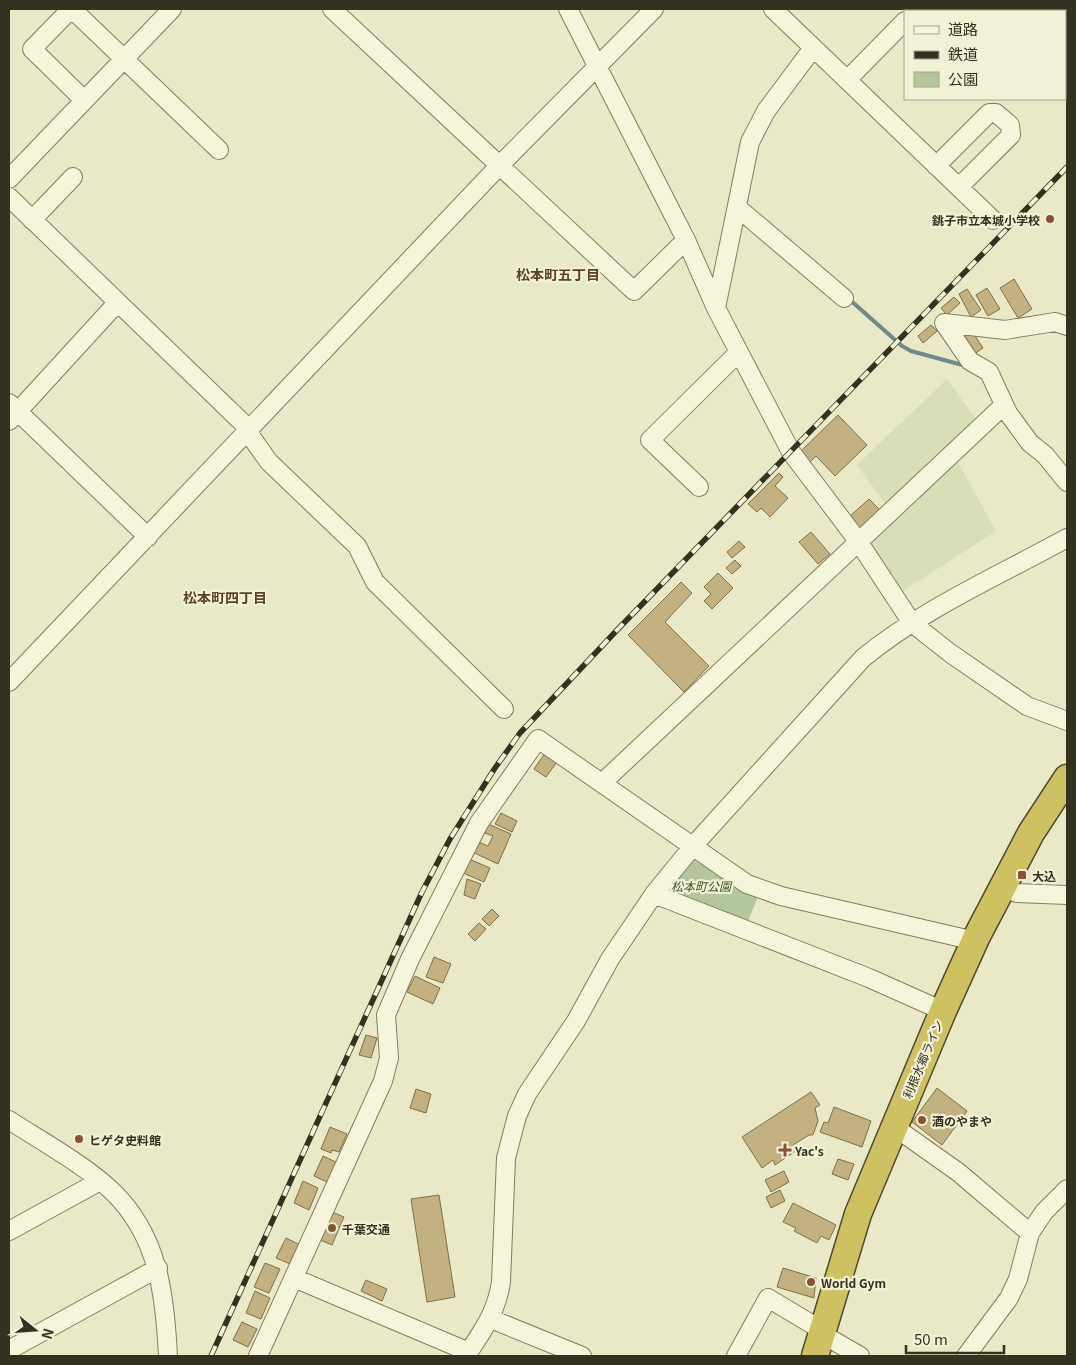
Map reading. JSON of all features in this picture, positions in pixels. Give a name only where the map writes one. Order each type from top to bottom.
[{"type":"highway","name":"利根水郷ライン","points":[[820,1340],[858,1214],[893,1126],[943,1011],[975,941],[1031,833],[1067,778]]},
{"type":"street","points":[[9,179],[172,9]]},
{"type":"street","points":[[332,9],[634,291],[686,240]]},
{"type":"street","points":[[568,9],[686,240],[716,308],[790,452],[858,541],[912,623],[950,653],[1027,706],[1067,721]]},
{"type":"street","points":[[9,682],[500,165],[654,9]]},
{"type":"street","points":[[773,9],[993,220]]},
{"type":"street","points":[[84,100],[32,49],[76,10],[219,150]]},
{"type":"street","points":[[847,80],[904,21]]},
{"type":"street","points":[[716,308],[750,142],[766,111],[813,48]]},
{"type":"street","points":[[936,166],[989,114],[996,113],[1010,125],[1011,135],[959,187]]},
{"type":"street","points":[[32,220],[73,177]]},
{"type":"street","points":[[9,197],[248,430],[269,462],[357,546],[375,582],[504,709]]},
{"type":"street","points":[[738,208],[844,298]]},
{"type":"street","points":[[117,303],[12,412],[148,537]]},
{"type":"street","points":[[1067,326],[1055,322],[1005,330],[944,323],[970,361],[989,372],[1004,405],[1030,443],[1045,455],[1067,482]]},
{"type":"street","points":[[700,487],[650,440],[739,352]]},
{"type":"street","points":[[602,783],[1004,405]]},
{"type":"street","points":[[294,1278],[468,1354],[491,1319],[501,1282],[506,1158],[517,1116],[527,1094],[592,993],[610,959],[654,894],[693,846],[863,658],[886,639],[912,623],[1067,538]]},
{"type":"street","points":[[258,1356],[383,1081],[389,1058],[386,1015],[410,959],[479,823],[538,739],[693,846],[734,877],[760,890],[975,941]]},
{"type":"street","points":[[1002,888],[1017,894],[1067,895]]},
{"type":"street","points":[[654,894],[868,978],[943,1011]]},
{"type":"street","points":[[9,1120],[100,1181],[132,1214],[158,1268],[166,1306],[168,1356]]},
{"type":"street","points":[[893,1126],[958,1172],[1030,1233]]},
{"type":"street","points":[[9,1230],[100,1181]]},
{"type":"street","points":[[966,1356],[1009,1298],[1018,1279],[1030,1233],[1064,1198]]},
{"type":"street","points":[[9,1350],[158,1268]]},
{"type":"street","points":[[736,1356],[768,1298],[820,1340],[860,1356]]},
{"type":"street","points":[[491,1319],[582,1356]]},
{"type":"green space","points":[[947,379],[978,422],[887,506],[857,465]]},
{"type":"green space","points":[[955,457],[996,531],[900,593],[861,543]]},
{"type":"green space","name":"松本町公園","points":[[695,855],[759,894],[746,926],[679,900],[667,889]]},
{"type":"building","points":[[1014,279],[1032,309],[1018,318],[1000,288]]},
{"type":"building","points":[[987,288],[1000,309],[988,316],[976,295]]},
{"type":"building","points":[[967,289],[981,310],[971,317],[959,294]]},
{"type":"building","points":[[954,297],[960,303],[947,315],[941,308]]},
{"type":"building","points":[[931,325],[937,331],[923,343],[918,336]]},
{"type":"building","points":[[972,331],[983,348],[970,357],[959,340]]},
{"type":"building","points":[[838,415],[867,445],[835,476],[816,456],[810,462],[800,452]]},
{"type":"building","points":[[779,473],[783,477],[775,486],[788,498],[770,517],[761,508],[757,512],[748,504]]},
{"type":"building","points":[[869,499],[881,511],[860,531],[848,518]]},
{"type":"building","points":[[811,532],[830,554],[818,564],[799,542]]},
{"type":"building","points":[[739,541],[745,547],[732,558],[727,552]]},
{"type":"building","points":[[735,560],[741,566],[732,574],[726,568]]},
{"type":"building","points":[[718,573],[733,588],[712,609],[704,601],[711,594],[704,587]]},
{"type":"building","points":[[681,582],[692,593],[665,622],[709,666],[684,692],[628,635]]},
{"type":"building","points":[[545,753],[557,762],[546,777],[534,769]]},
{"type":"building","points":[[501,813],[517,821],[512,832],[495,824]]},
{"type":"building","points":[[486,823],[511,834],[498,864],[470,851],[474,840],[488,846],[493,836],[482,832]]},
{"type":"building","points":[[469,859],[490,868],[484,882],[463,873]]},
{"type":"building","points":[[467,879],[481,884],[475,899],[464,895]]},
{"type":"building","points":[[492,909],[499,916],[489,926],[482,919]]},
{"type":"building","points":[[479,923],[486,929],[475,941],[468,934]]},
{"type":"building","points":[[434,957],[451,964],[443,983],[426,977]]},
{"type":"building","points":[[415,976],[440,988],[433,1004],[407,992]]},
{"type":"building","points":[[366,1035],[377,1038],[371,1058],[359,1055]]},
{"type":"building","points":[[937,1088],[967,1111],[942,1145],[912,1122]]},
{"type":"building","points":[[416,1089],[431,1094],[426,1113],[410,1108]]},
{"type":"building","points":[[811,1092],[820,1105],[815,1108],[818,1121],[813,1135],[809,1135],[793,1145],[797,1150],[775,1165],[773,1160],[762,1168],[742,1137]]},
{"type":"building","points":[[834,1107],[871,1121],[862,1147],[820,1132],[824,1122],[828,1123]]},
{"type":"building","points":[[330,1127],[347,1134],[339,1152],[332,1150],[331,1153],[321,1149]]},
{"type":"building","points":[[323,1156],[338,1163],[329,1183],[314,1176]]},
{"type":"building","points":[[838,1159],[854,1164],[848,1180],[832,1174]]},
{"type":"building","points":[[784,1171],[789,1182],[771,1192],[765,1180]]},
{"type":"building","points":[[303,1181],[318,1188],[309,1210],[294,1203]]},
{"type":"building","points":[[780,1190],[785,1201],[771,1208],[766,1197]]},
{"type":"building","points":[[439,1195],[455,1297],[427,1302],[411,1199]]},
{"type":"building","points":[[793,1203],[836,1225],[829,1240],[821,1236],[817,1243],[794,1231],[796,1228],[783,1222]]},
{"type":"building","points":[[330,1211],[344,1217],[332,1245],[318,1239]]},
{"type":"building","points":[[286,1238],[300,1245],[290,1264],[276,1258]]},
{"type":"building","points":[[265,1263],[280,1269],[269,1293],[254,1287]]},
{"type":"building","points":[[783,1268],[816,1278],[814,1298],[777,1287]]},
{"type":"building","points":[[366,1280],[387,1289],[382,1301],[361,1291]]},
{"type":"building","points":[[255,1291],[270,1298],[261,1319],[246,1313]]},
{"type":"building","points":[[242,1322],[257,1329],[248,1347],[233,1340]]},
{"type":"waterway","points":[[849,299],[902,346],[911,351],[966,366]]},
{"type":"railway","points":[[211,1356],[422,892],[450,839],[495,768],[520,733],[619,628],[1067,167]]},
{"type":"place","name":"銚子市立本城小学校","points":[[1050,219]]},
{"type":"place","name":"大込","points":[[1022,875]]},
{"type":"place","name":"酒のやまや","points":[[922,1120]]},
{"type":"place","name":"ヒゲタ史料館","points":[[79,1139]]},
{"type":"place","name":"Yac's","points":[[785,1150]]},
{"type":"place","name":"千葉交通","points":[[332,1228]]},
{"type":"place","name":"World Gym","points":[[811,1282]]},
{"type":"district","name":"松本町五丁目","points":[[558,274]]},
{"type":"district","name":"松本町四丁目","points":[[225,597]]}]
